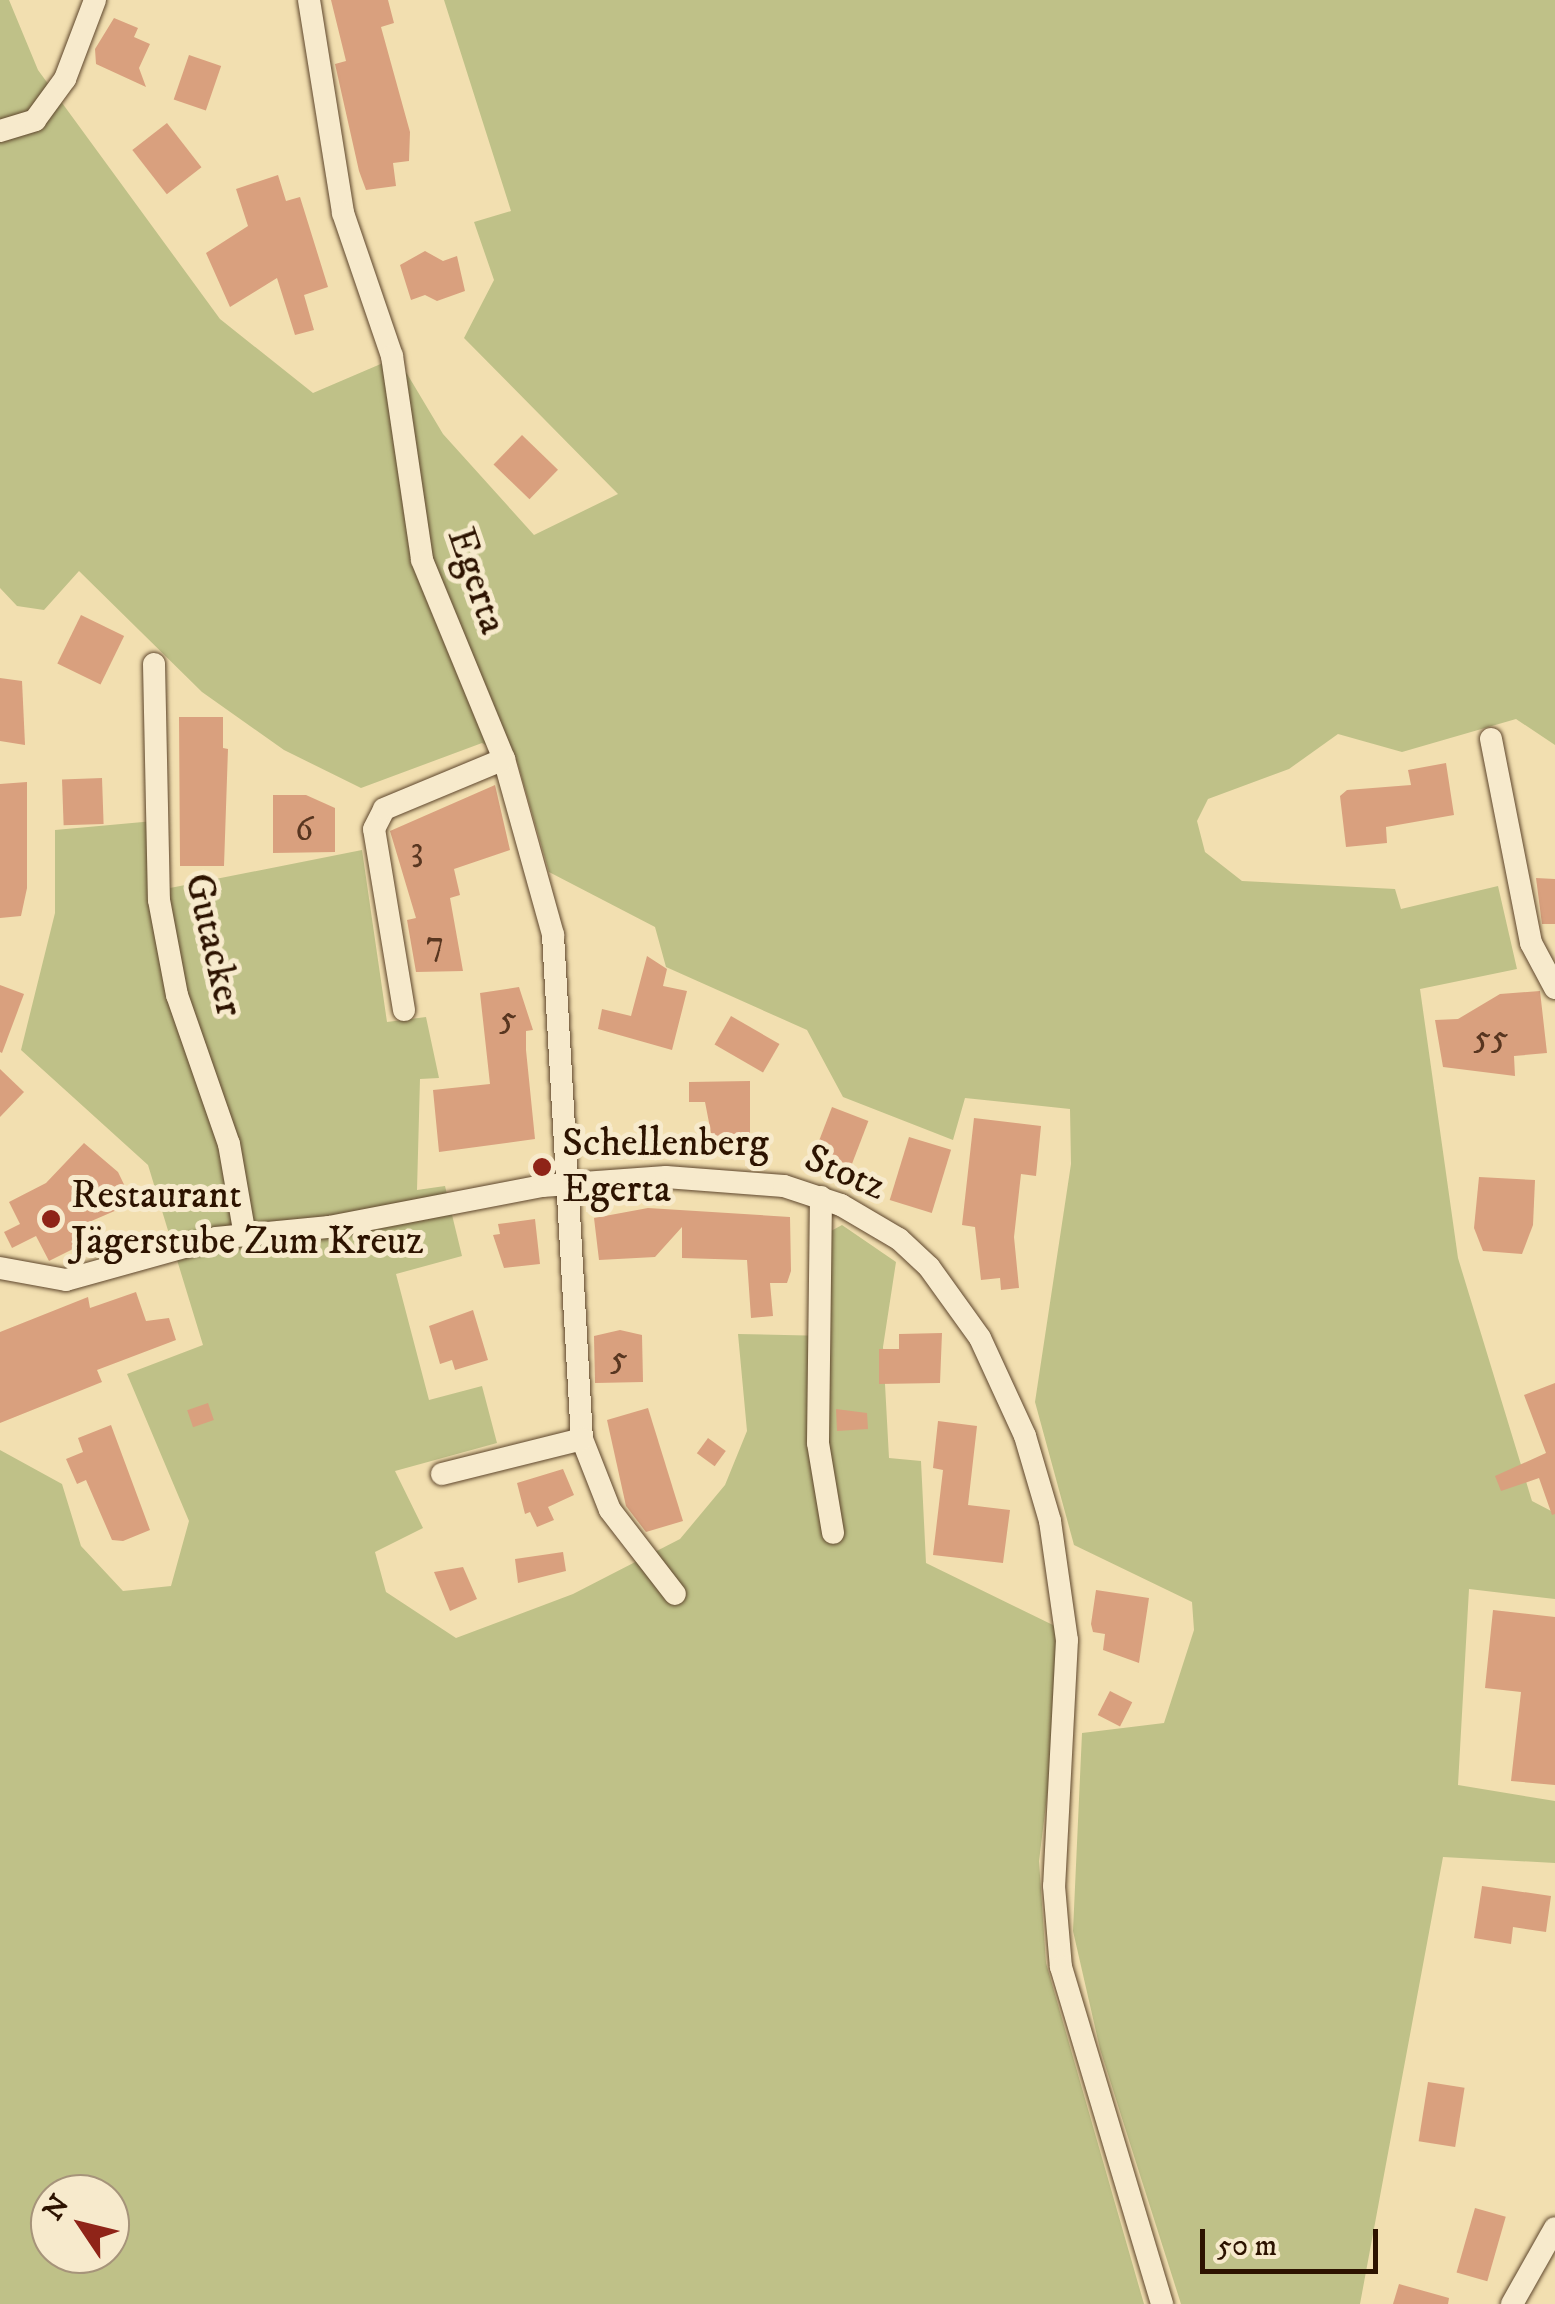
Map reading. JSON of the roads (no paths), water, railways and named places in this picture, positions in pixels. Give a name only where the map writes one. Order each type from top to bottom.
[{"type":"street","points":[[0,131],[35,120],[65,78],[95,0]]},
{"type":"street","name":"Egerta","points":[[309,0],[343,213],[392,356],[422,560],[504,759],[552,935],[572,1184],[582,1438],[610,1510],[675,1594]]},
{"type":"street","name":"Gutacker","points":[[154,664],[159,900],[177,995],[229,1144],[245,1236]]},
{"type":"street","points":[[1491,739],[1531,942],[1555,988]]},
{"type":"street","points":[[404,1010],[374,830],[384,809],[504,759]]},
{"type":"street","name":"Stotz","points":[[0,1268],[66,1280],[188,1243],[572,1184],[740,1179],[821,1197],[882,1228],[929,1267],[980,1338],[1038,1470],[1067,1640],[1055,1854],[1062,1967],[1092,2089],[1162,2304]]},
{"type":"street","points":[[821,1197],[818,1443],[833,1534]]},
{"type":"street","points":[[442,1474],[582,1438]]},
{"type":"street","points":[[1512,2304],[1555,2228]]},
{"type":"place","name":"Schellenberg Egerta","points":[[542,1167]]},
{"type":"place","name":"Restaurant Jägerstube Zum Kreuz","points":[[51,1219]]}]
